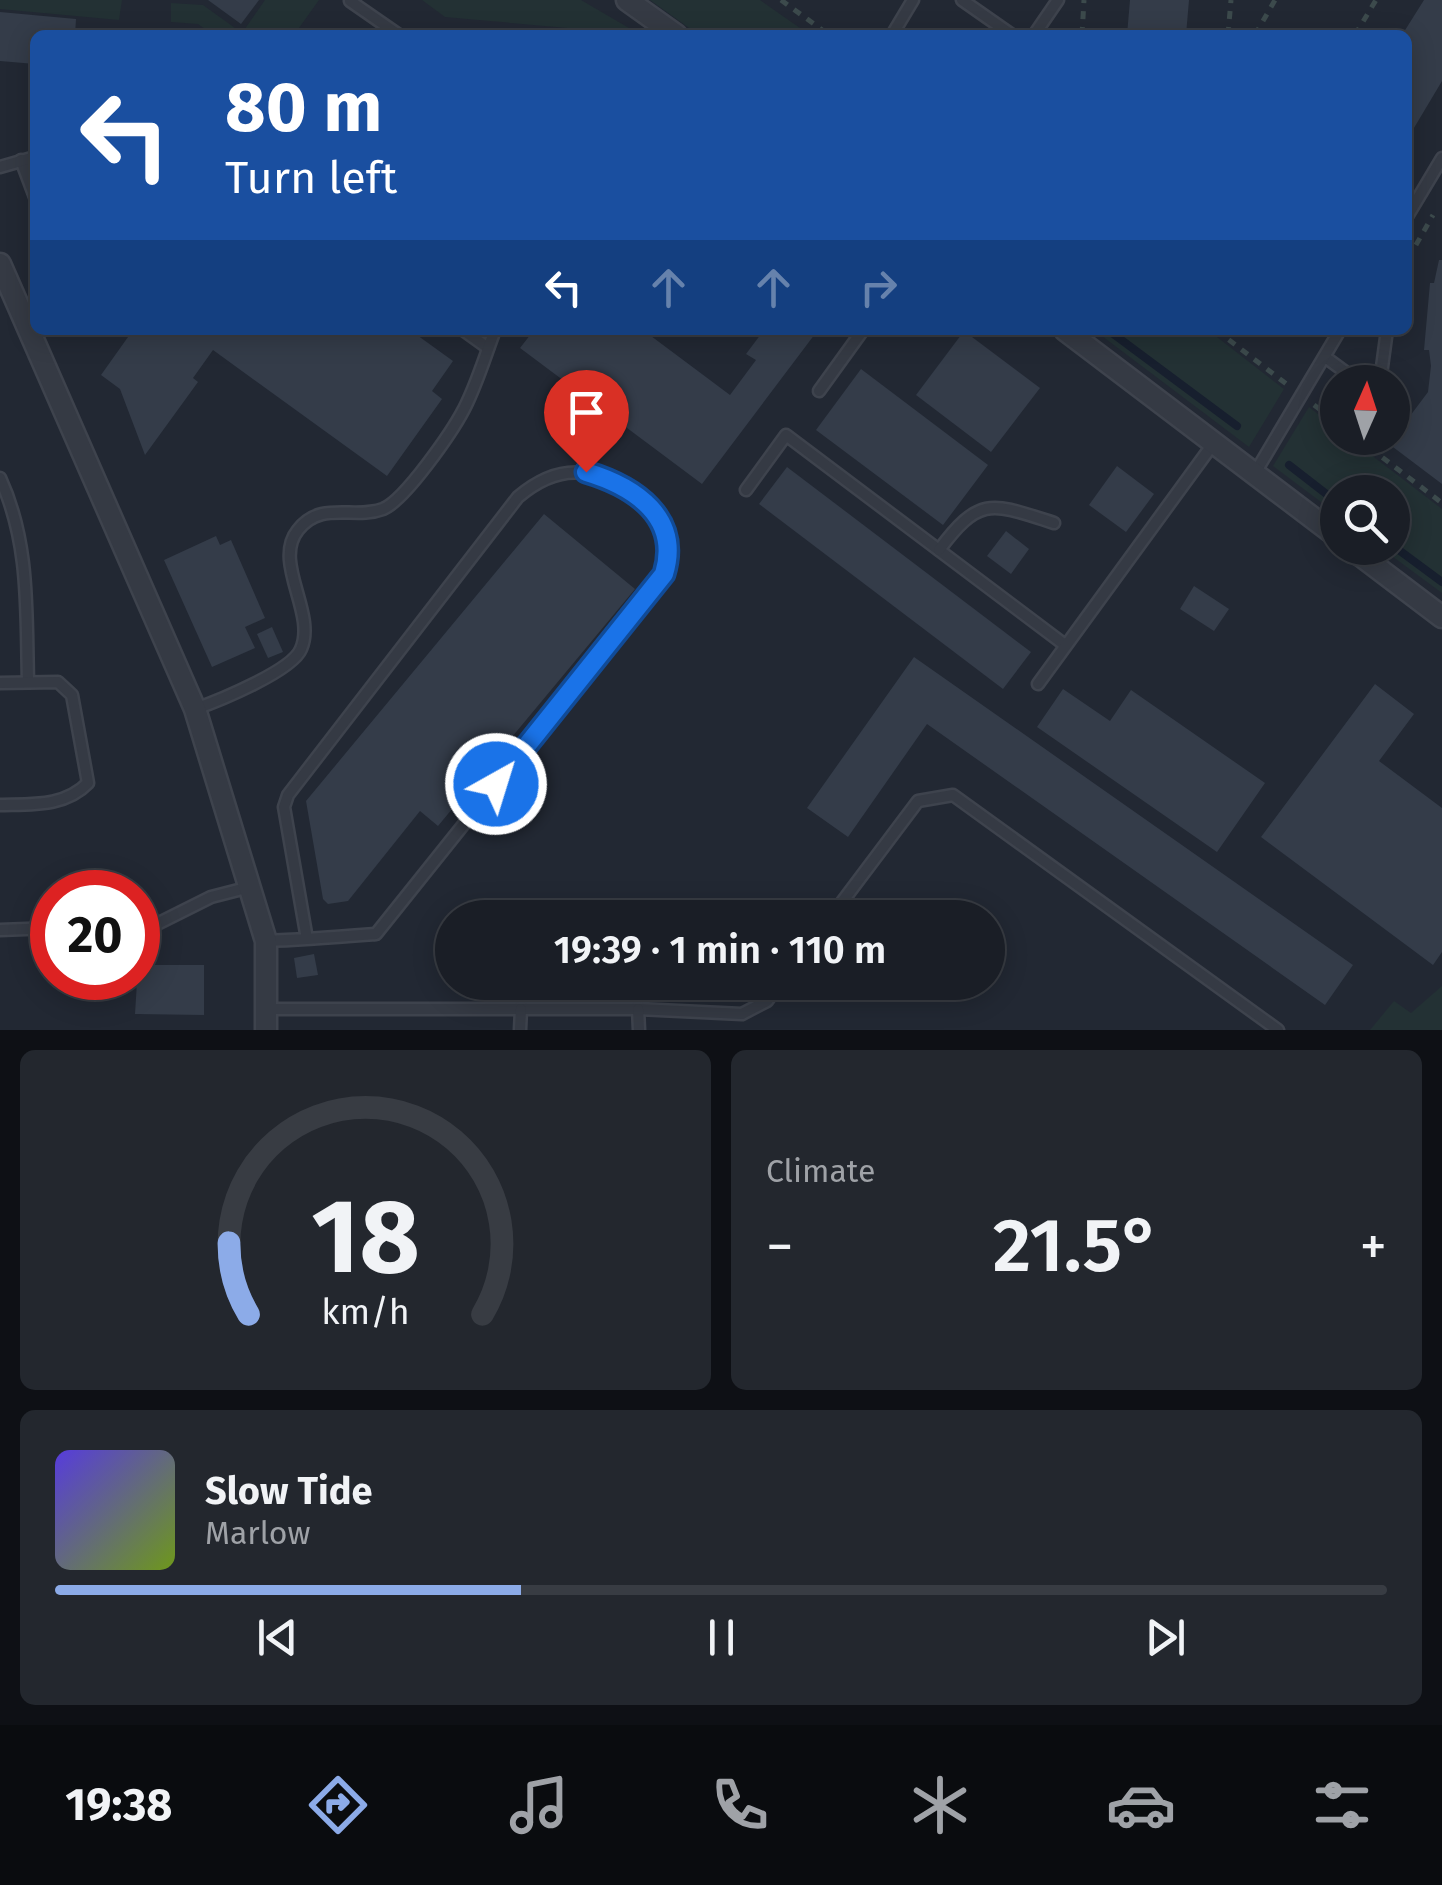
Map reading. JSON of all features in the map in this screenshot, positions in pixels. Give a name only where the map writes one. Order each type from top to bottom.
[{"type":"street","points":[[627,0],[669,30]]},
{"type":"street","points":[[0,264],[30,332]]},
{"type":"street","points":[[31,335],[195,709],[266,941],[266,1020]]},
{"type":"street","points":[[1072,335],[1320,524]]},
{"type":"street","points":[[1373,565],[1442,617]]},
{"type":"lane","points":[[895,30],[914,0]]},
{"type":"lane","points":[[962,0],[1005,30]]},
{"type":"lane","points":[[1037,30],[1058,0]]},
{"type":"lane","points":[[350,1],[392,30]]},
{"type":"lane","points":[[0,167],[30,158]]},
{"type":"lane","points":[[1412,210],[1438,175],[1442,158]]},
{"type":"lane","points":[[21,160],[30,184]]},
{"type":"lane","points":[[470,335],[488,348]]},
{"type":"lane","points":[[195,709],[287,665],[301,649],[303,622],[291,563],[293,535],[304,522],[320,514],[372,512],[398,501],[464,410],[493,335]]},
{"type":"lane","points":[[820,390],[860,335]]},
{"type":"lane","points":[[1254,474],[1337,335]]},
{"type":"lane","points":[[1382,365],[1386,335]]},
{"type":"lane","points":[[1326,357],[1337,365]]},
{"type":"lane","points":[[746,490],[786,435],[1065,646]]},
{"type":"lane","points":[[1038,684],[1214,444]]},
{"type":"lane","points":[[266,941],[308,939],[376,934],[664,574],[670,554],[665,526],[660,517],[614,480],[568,472],[538,480],[518,498],[288,796],[284,807],[308,939]]},
{"type":"lane","points":[[0,478],[14,508],[24,550],[28,682]]},
{"type":"lane","points":[[939,550],[964,516],[981,509],[1008,508],[1054,523]]},
{"type":"lane","points":[[0,683],[58,682],[72,694],[88,783],[77,795],[54,802],[0,806]]},
{"type":"lane","points":[[844,900],[918,801],[953,795],[967,801],[1278,1030]]},
{"type":"lane","points":[[160,923],[212,897],[250,887]]},
{"type":"lane","points":[[0,930],[30,929]]},
{"type":"lane","points":[[266,1020],[521,1009],[742,1014],[756,1010],[765,1000]]},
{"type":"lane","points":[[520,1030],[521,1009]]},
{"type":"lane","points":[[638,1009],[638,1030]]},
{"type":"path","points":[[782,0],[821,30]]},
{"type":"path","points":[[1082,30],[1084,0]]},
{"type":"path","points":[[1228,30],[1231,0]]},
{"type":"path","points":[[1257,30],[1276,0]]},
{"type":"path","points":[[1357,30],[1376,0]]},
{"type":"path","points":[[1412,252],[1433,215]]},
{"type":"path","points":[[1223,335],[1320,410]]},
{"type":"path","points":[[1378,455],[1442,503]]},
{"type":"shaded area","points":[[0,0],[122,0],[119,20],[0,9]]},
{"type":"shaded area","points":[[265,0],[319,0],[298,30],[244,30]]},
{"type":"shaded area","points":[[422,0],[581,0],[632,30],[570,30],[445,17]]},
{"type":"shaded area","points":[[650,0],[760,0],[803,30],[692,30]]},
{"type":"shaded area","points":[[171,3],[203,5],[238,30],[206,30],[198,24],[171,22]]},
{"type":"shaded area","points":[[1101,335],[1214,335],[1284,389],[1249,447]]},
{"type":"shaded area","points":[[1309,407],[1320,416],[1320,455],[1371,455],[1397,475],[1320,475],[1320,501],[1273,466]]},
{"type":"shaded area","points":[[1410,485],[1442,509],[1442,593],[1404,565],[1410,565]]},
{"type":"shaded area","points":[[1442,986],[1442,1030],[1370,1030],[1394,1001],[1411,1013]]},
{"type":"building","points":[[208,0],[259,0],[241,24]]},
{"type":"building","points":[[1130,0],[1189,0],[1186,30],[1127,30]]},
{"type":"building","points":[[1424,0],[1442,0],[1442,81],[1412,131],[1412,30],[1405,30]]},
{"type":"building","points":[[0,12],[76,19],[75,30],[30,30],[30,64],[0,61]]},
{"type":"building","points":[[1442,260],[1442,484],[1404,455],[1410,455],[1410,416],[1428,392],[1431,366],[1429,350],[1424,350],[1430,283],[1434,283]]},
{"type":"building","points":[[129,335],[417,335],[453,361],[432,391],[442,399],[387,476],[213,350],[193,378],[198,382],[145,455],[120,389],[101,375]]},
{"type":"building","points":[[530,335],[650,335],[730,395],[756,360],[746,354],[760,335],[814,335],[702,484],[520,348]]},
{"type":"building","points":[[961,335],[969,335],[1040,388],[991,452],[916,395]]},
{"type":"building","points":[[861,369],[988,465],[943,525],[816,430]]},
{"type":"building","points":[[1117,466],[1154,494],[1126,532],[1089,505]]},
{"type":"building","points":[[787,467],[1031,652],[1003,689],[759,504]]},
{"type":"building","points":[[544,514],[635,589],[438,826],[420,811],[348,901],[328,904],[323,899],[306,801]]},
{"type":"building","points":[[1006,531],[1029,549],[1011,574],[987,556]]},
{"type":"building","points":[[216,536],[220,545],[231,540],[265,618],[245,627],[255,648],[212,667],[164,560]]},
{"type":"building","points":[[1194,586],[1229,609],[1214,631],[1180,609]]},
{"type":"building","points":[[272,627],[283,652],[268,658],[257,634]]},
{"type":"building","points":[[914,657],[1353,965],[1325,1005],[927,724],[848,837],[807,808]]},
{"type":"building","points":[[1375,684],[1414,714],[1379,761],[1442,808],[1442,952],[1433,965],[1261,837]]},
{"type":"building","points":[[1063,689],[1110,721],[1131,690],[1265,783],[1217,852],[1037,727]]},
{"type":"building","points":[[314,954],[318,975],[297,978],[294,958]]},
{"type":"building","points":[[160,965],[204,965],[204,1015],[135,1014],[136,1000],[160,1000]]},
{"type":"waterway","points":[[1115,335],[1237,426]]},
{"type":"waterway","points":[[1289,465],[1320,489]]},
{"type":"waterway","points":[[1410,558],[1442,582]]},
{"type":"route","points":[[496,784],[664,574],[670,554],[670,536],[660,517],[614,480],[586,472]]}]
